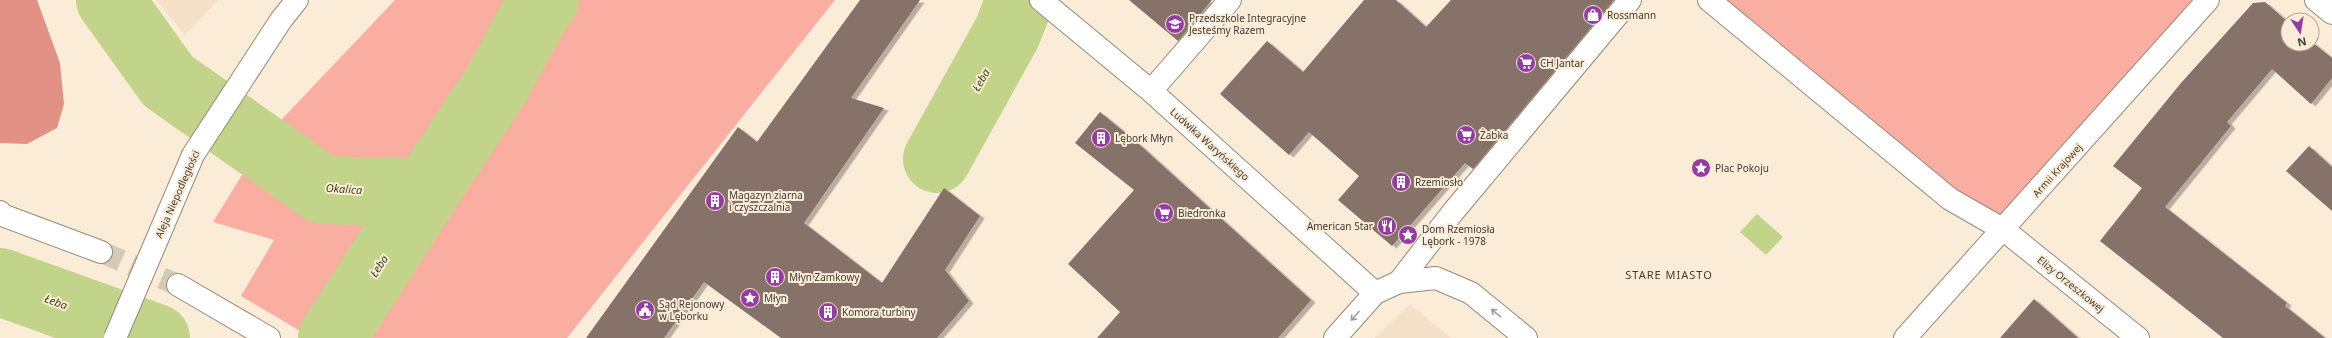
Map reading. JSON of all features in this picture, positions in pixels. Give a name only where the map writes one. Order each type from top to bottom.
[{"type":"street","name":"Aleja Niepodległości","points":[[115,338],[193,155],[281,20],[297,0]]},
{"type":"street","points":[[1151,91],[1230,0]]},
{"type":"street","points":[[1399,282],[1453,212],[1630,0]]},
{"type":"street","name":"Elizy Orzeszkowej","points":[[1709,0],[1950,199],[2004,230],[2124,334]]},
{"type":"street","name":"Armii Krajowej","points":[[1905,338],[2004,230],[2208,0]]},
{"type":"street","points":[[2316,0],[2332,13]]},
{"type":"street","name":"Ludwika Waryńskiego","points":[[1043,1],[1064,9],[1151,91],[1375,293]]},
{"type":"street","points":[[0,212],[2,215],[55,236],[101,252]]},
{"type":"street","points":[[1335,338],[1375,293],[1399,282],[1436,278],[1471,293],[1526,338]]},
{"type":"street","points":[[178,285],[269,338]]},
{"type":"shaded area","points":[[0,0],[37,0],[60,63],[64,104],[57,128],[27,144],[0,143]]},
{"type":"shaded area","points":[[156,0],[218,0],[185,35]]},
{"type":"shaded area","points":[[395,0],[835,0],[567,338],[312,338],[241,296],[274,240],[213,222],[266,136]]},
{"type":"shaded area","points":[[1709,0],[2195,0],[2003,224],[1950,199]]},
{"type":"shaded area","points":[[1757,214],[1783,237],[1766,255],[1740,232]]},
{"type":"shaded area","points":[[1410,304],[1451,338],[1375,338]]},
{"type":"building","points":[[860,0],[920,0],[851,98],[884,108],[804,223],[882,283],[944,188],[980,216],[945,270],[969,301],[937,338],[781,338],[704,282],[664,338],[586,338],[738,127],[757,142]]},
{"type":"building","name":"Przedszkole Integracyjne Jesteśmy Razem","points":[[1129,0],[1212,0],[1178,41]]},
{"type":"building","points":[[1364,0],[1396,0],[1426,27],[1451,0],[1614,0],[1473,169],[1465,163],[1392,246],[1338,200],[1359,176],[1309,132],[1289,155],[1220,94],[1267,41],[1303,72]]},
{"type":"building","points":[[2265,2],[2280,15],[2280,52],[2320,52],[2320,48],[2332,58],[2332,78],[2311,104],[2272,69],[2227,122],[2231,126],[2165,207],[2287,303],[2285,306],[2325,338],[2223,338],[2100,241],[2142,188],[2113,166],[2181,83],[2253,3]]},
{"type":"building","name":"Biedronka","points":[[1100,112],[1141,146],[1311,300],[1278,338],[1097,338],[1120,312],[1068,264],[1134,190],[1075,143]]},
{"type":"building","points":[[2309,146],[2332,167],[2332,211],[2286,171]]},
{"type":"building","points":[[2034,299],[2078,338],[2000,338]]},
{"type":"waterway","name":"Okalica","points":[[110,0],[168,81],[323,190],[425,193],[497,84],[532,19],[545,0]]},
{"type":"waterway","name":"Łeba","points":[[937,159],[1007,33],[1020,0]]},
{"type":"waterway","name":"Łeba","points":[[332,338],[425,193]]},
{"type":"waterway","name":"Łeba","points":[[0,282],[156,338]]},
{"type":"tunnel","points":[[101,252],[178,285]]},
{"type":"place","name":"Rossmann","points":[[1593,15]]},
{"type":"place","name":"Przedszkole Integracyjne Jesteśmy Razem","points":[[1175,24]]},
{"type":"place","name":"CH Jantar","points":[[1526,63]]},
{"type":"place","name":"Żabka","points":[[1466,135]]},
{"type":"place","name":"Lębork Młyn","points":[[1101,138]]},
{"type":"place","name":"Plac Pokoju","points":[[1701,168]]},
{"type":"place","name":"Rzemiosło","points":[[1401,182]]},
{"type":"place","name":"Magazyn ziarna i czyszczalnia","points":[[715,201]]},
{"type":"place","name":"Biedronka","points":[[1164,213]]},
{"type":"place","name":"American Star","points":[[1387,226]]},
{"type":"place","name":"Dom Rzemiosła Lębork - 1978","points":[[1408,235]]},
{"type":"place","name":"Młyn Zamkowy","points":[[775,277]]},
{"type":"place","name":"Młyn","points":[[750,298]]},
{"type":"place","name":"Sąd Rejonowy w Lęborku","points":[[645,310]]},
{"type":"place","name":"Komora turbiny","points":[[828,312]]},
{"type":"district","name":"STARE MIASTO","points":[[1669,275]]}]
